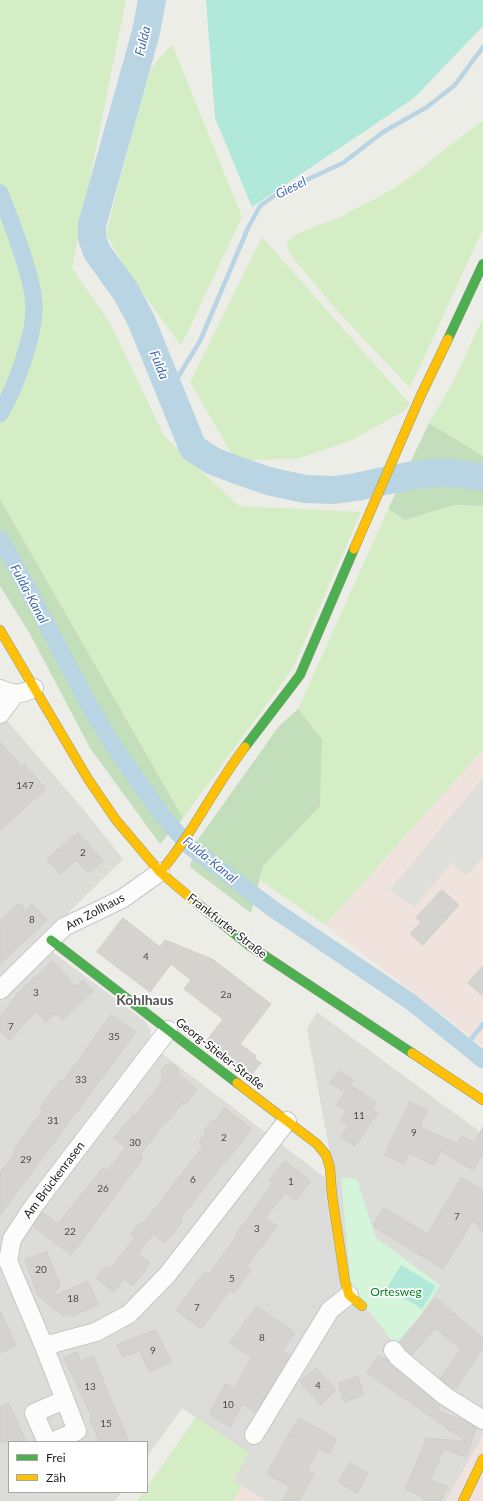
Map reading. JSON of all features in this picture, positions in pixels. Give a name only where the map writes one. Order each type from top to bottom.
[{"type":"street","points":[[160,872],[176,855],[224,772],[300,675],[404,435],[483,264]]},
{"type":"street","name":"Frankfurter Straße","points":[[0,630],[88,779],[116,820],[138,848],[160,872],[250,946],[483,1100]]},
{"type":"street","points":[[0,714],[8,692],[25,693],[34,688]]},
{"type":"street","name":"Am Zollhaus","points":[[0,990],[64,927],[122,898],[160,872]]},
{"type":"street","name":"Georg-Stieler-Straße","points":[[51,940],[317,1144],[326,1155],[330,1168],[332,1195],[342,1267],[355,1301]]},
{"type":"street","name":"Am Brückenrasen","points":[[54,1441],[77,1431],[44,1346],[8,1261],[12,1239],[33,1207],[168,1030]]},
{"type":"street","points":[[44,1346],[96,1332],[129,1314],[167,1275],[287,1121]]},
{"type":"street","points":[[254,1435],[330,1310],[355,1301]]},
{"type":"street","points":[[392,1350],[398,1357],[445,1396],[483,1420]]},
{"type":"street","points":[[47,1441],[34,1413],[64,1400]]},
{"type":"street","points":[[463,1501],[483,1459]]},
{"type":"shaded area","points":[[0,710],[4,717],[84,810],[123,859],[39,942],[145,1021],[151,1031],[148,1043],[336,1186],[307,1029],[317,1012],[483,1134],[483,1435],[446,1501],[266,1501],[233,1481],[341,1283],[327,1207],[148,1456],[148,1441],[8,1441],[8,1493],[121,1493],[115,1501],[0,1501]]},
{"type":"shaded area","points":[[483,750],[483,1046],[325,925]]},
{"type":"shaded area","points":[[483,778],[483,857],[467,875],[451,863],[415,907],[390,890]]},
{"type":"shaded area","points":[[327,1207],[341,1283],[249,1453],[182,1408]]},
{"type":"shaded area","points":[[483,1435],[483,1501],[446,1501]]},
{"type":"shaded area","points":[[242,1486],[266,1501],[233,1501]]},
{"type":"green space","points":[[0,0],[126,0],[72,268],[111,325],[164,436],[239,506],[361,512],[293,668],[183,818],[0,499]]},
{"type":"green space","points":[[206,0],[483,0],[483,26],[414,98],[252,207],[215,118]]},
{"type":"green space","points":[[172,44],[242,217],[181,346],[127,271],[106,234],[139,107],[151,68]]},
{"type":"green space","points":[[483,121],[483,229],[410,388],[340,314],[293,258],[288,249],[287,243],[305,230],[337,218],[396,187],[462,135]]},
{"type":"green space","points":[[262,237],[410,404],[404,411],[352,440],[297,459],[235,460],[190,382]]},
{"type":"green space","points":[[483,318],[483,456],[429,423],[452,384]]},
{"type":"green space","points":[[429,423],[483,456],[483,506],[454,505],[405,520],[388,509]]},
{"type":"green space","points":[[0,499],[183,818],[160,844],[90,748],[30,634],[0,586]]},
{"type":"green space","points":[[454,505],[483,506],[483,750],[325,925],[260,880],[263,866],[320,806],[322,739],[298,709],[388,509],[405,520]]},
{"type":"green space","points":[[298,709],[322,739],[320,806],[263,866],[251,913],[190,867],[197,841],[279,726]]},
{"type":"green space","name":"Ortesweg","points":[[341,1178],[357,1179],[376,1238],[440,1285],[420,1316],[395,1345],[351,1287]]},
{"type":"green space","points":[[401,1265],[436,1286],[422,1309],[387,1288]]},
{"type":"green space","points":[[196,1417],[249,1453],[233,1480],[242,1486],[233,1501],[137,1501],[142,1493],[148,1493],[148,1486]]},
{"type":"building","points":[[0,742],[22,767],[24,764],[46,789],[0,830]]},
{"type":"building","points":[[78,833],[103,861],[88,873],[76,860],[60,874],[47,859]]},
{"type":"building","points":[[442,890],[459,905],[423,945],[410,934],[421,922],[416,918]]},
{"type":"building","points":[[19,903],[26,910],[32,904],[47,920],[0,964],[0,922]]},
{"type":"building","points":[[123,918],[160,947],[165,940],[212,959],[271,1004],[240,1044],[256,1056],[254,1058],[261,1063],[251,1075],[245,1070],[244,1072],[205,1043],[223,1019],[184,989],[191,980],[171,964],[150,992],[97,952]]},
{"type":"building","points":[[53,961],[76,987],[83,980],[93,991],[62,1020],[55,1013],[46,1022],[36,1011],[10,1040],[0,1031],[0,1017],[20,991]]},
{"type":"building","points":[[483,966],[483,996],[468,983]]},
{"type":"building","points":[[111,1015],[136,1032],[0,1215],[0,1173],[16,1151],[14,1149],[43,1110],[40,1108],[61,1079],[63,1081]]},
{"type":"building","points":[[173,1064],[178,1068],[179,1075],[197,1089],[185,1105],[182,1103],[167,1123],[166,1121],[140,1155],[143,1158],[71,1255],[33,1226],[42,1212],[58,1224],[103,1168],[107,1171],[126,1148],[114,1138],[133,1115],[134,1117],[163,1081],[161,1071],[166,1065]]},
{"type":"building","points":[[339,1071],[353,1080],[345,1092],[330,1083]]},
{"type":"building","points":[[350,1085],[376,1102],[372,1108],[378,1112],[355,1146],[341,1137],[349,1126],[340,1120],[346,1110],[337,1105]]},
{"type":"building","points":[[410,1102],[427,1110],[420,1127],[457,1144],[462,1136],[474,1143],[483,1127],[483,1154],[473,1170],[441,1151],[434,1165],[409,1153],[404,1164],[385,1155]]},
{"type":"building","points":[[225,1108],[252,1129],[225,1163],[224,1162],[180,1219],[183,1221],[165,1243],[153,1234],[138,1254],[150,1263],[133,1286],[124,1279],[114,1292],[96,1278],[107,1266],[111,1268],[135,1237],[131,1234],[141,1222],[143,1224],[203,1146],[199,1142],[206,1133],[204,1131],[213,1119],[215,1121]]},
{"type":"building","points":[[285,1161],[311,1181],[296,1201],[285,1193],[265,1218],[277,1226],[247,1266],[251,1270],[234,1293],[230,1290],[201,1329],[176,1310],[205,1271],[209,1274],[273,1183],[269,1181]]},
{"type":"building","points":[[462,1178],[483,1191],[483,1232],[473,1220],[443,1269],[373,1226],[384,1208],[427,1234]]},
{"type":"building","points":[[47,1252],[60,1286],[50,1298],[88,1281],[98,1305],[72,1316],[71,1313],[63,1316],[38,1296],[25,1260]]},
{"type":"building","points":[[436,1298],[483,1338],[483,1348],[456,1388],[451,1387],[440,1379],[461,1349],[435,1328],[412,1355],[400,1342]]},
{"type":"building","points":[[257,1306],[295,1333],[282,1351],[290,1356],[257,1410],[255,1412],[243,1404],[230,1427],[209,1414],[226,1384],[234,1389],[252,1358],[230,1343]]},
{"type":"building","points":[[0,1310],[16,1346],[0,1353]]},
{"type":"building","points":[[156,1330],[171,1362],[149,1372],[140,1351],[123,1357],[117,1345]]},
{"type":"building","points":[[77,1352],[81,1362],[93,1356],[129,1441],[100,1441],[89,1418],[92,1417],[64,1358]]},
{"type":"building","points":[[379,1356],[385,1360],[386,1358],[391,1365],[440,1405],[437,1411],[463,1420],[476,1428],[466,1457],[444,1449],[430,1480],[447,1487],[441,1501],[423,1501],[423,1497],[405,1489],[425,1443],[425,1438],[466,1441],[367,1373]]},
{"type":"building","points":[[316,1368],[336,1390],[321,1405],[300,1382]]},
{"type":"building","points":[[358,1377],[364,1395],[344,1402],[338,1383]]},
{"type":"building","points":[[9,1404],[26,1441],[0,1442],[0,1408]]},
{"type":"building","points":[[299,1418],[337,1439],[329,1454],[319,1448],[307,1470],[314,1474],[299,1501],[282,1501],[290,1487],[267,1474]]},
{"type":"building","points":[[350,1463],[368,1473],[357,1493],[339,1482]]},
{"type":"waterway","name":"Fulda","points":[[152,0],[146,32],[92,225],[92,238],[97,252],[126,292],[141,320],[193,448],[213,461],[234,469],[268,481],[305,489],[335,490],[413,475],[445,472],[483,477]]},
{"type":"waterway","name":"Giesel","points":[[170,390],[200,341],[248,228],[260,206],[278,193],[343,163],[383,132],[427,107],[455,85],[483,47]]},
{"type":"waterway","name":"Fulda-Kanal","points":[[0,193],[16,234],[26,266],[33,295],[34,307],[31,333],[23,362],[12,391],[0,414]]},
{"type":"waterway","name":"Fulda-Kanal","points":[[0,539],[18,570],[90,707],[115,748],[162,815],[189,846],[273,909],[411,1002],[483,1060]]},
{"type":"waterway","points":[[466,1046],[483,1024]]},
{"type":"traffic: fast","points":[[448,339],[483,264]]},
{"type":"traffic: fast","points":[[245,747],[300,675],[354,549]]},
{"type":"traffic: fast","points":[[199,905],[250,946],[412,1053]]},
{"type":"traffic: fast","points":[[51,940],[237,1083]]},
{"type":"traffic: slow","points":[[354,549],[421,395],[448,339]]},
{"type":"traffic: slow","points":[[0,630],[88,779],[116,820],[160,872],[199,905]]},
{"type":"traffic: slow","points":[[160,872],[183,842],[223,778],[245,747]]},
{"type":"traffic: slow","points":[[412,1053],[483,1100]]},
{"type":"traffic: slow","points":[[237,1083],[317,1144],[326,1155],[330,1168],[332,1195],[345,1281],[349,1295],[362,1306]]},
{"type":"traffic: slow","points":[[463,1501],[483,1459]]},
{"type":"district","name":"Kohlhaus","points":[[145,1000]]}]
